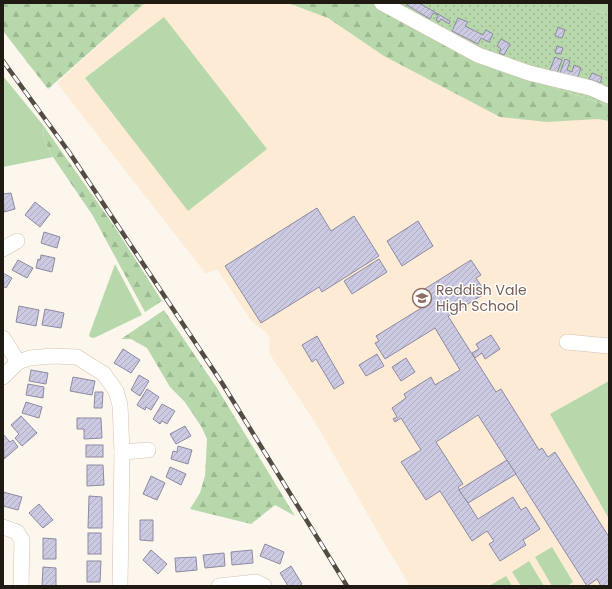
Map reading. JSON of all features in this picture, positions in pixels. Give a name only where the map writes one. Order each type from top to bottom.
[{"type":"street","points":[[382,3],[478,55],[529,73],[591,88],[609,96]]},
{"type":"street","points":[[3,249],[17,241]]},
{"type":"street","points":[[3,338],[18,362]]},
{"type":"street","points":[[566,342],[609,346]]},
{"type":"street","points":[[3,377],[18,362],[30,358],[52,356],[77,357],[104,374],[116,391],[120,405],[122,452],[120,586]]},
{"type":"street","points":[[122,452],[150,449]]},
{"type":"street","points":[[3,527],[17,532],[22,540],[21,586]]},
{"type":"street","points":[[219,586],[256,582],[263,585]]},
{"type":"shaded area","name":"Reddish Vale High School","points":[[145,3],[288,3],[328,18],[384,56],[500,117],[598,119],[609,121],[609,586],[410,586],[318,427],[269,353],[270,339],[266,332],[252,322],[217,269],[206,274],[57,83]]},
{"type":"green space","points":[[3,3],[145,3],[48,89],[3,31]]},
{"type":"green space","points":[[288,3],[375,3],[481,63],[609,106],[609,121],[598,119],[547,122],[500,117],[384,56],[328,18]]},
{"type":"green space","points":[[375,3],[570,3],[609,14],[609,106],[481,63]]},
{"type":"green space","points":[[570,3],[609,3],[609,14]]},
{"type":"green space","points":[[164,17],[267,149],[188,211],[85,78]]},
{"type":"green space","points":[[3,76],[43,125],[44,140],[53,157],[3,167]]},
{"type":"green space","points":[[43,125],[114,226],[162,301],[145,312],[93,216],[53,157],[44,140]]},
{"type":"green space","points":[[115,264],[142,315],[94,338],[90,337],[89,335]]},
{"type":"green space","points":[[164,310],[217,388],[295,516],[275,505],[251,524],[190,509],[200,493],[205,476],[207,439],[202,428],[184,401],[170,387],[147,348],[131,339],[121,339]]},
{"type":"green space","points":[[609,381],[609,519],[550,414]]},
{"type":"green space","points":[[552,547],[573,582],[567,586],[552,586],[535,557]]},
{"type":"green space","points":[[529,561],[544,586],[521,586],[512,572]]},
{"type":"green space","points":[[506,576],[512,586],[489,586]]},
{"type":"building","points":[[408,3],[419,3],[450,21],[449,24],[441,19],[439,22],[436,20],[438,15],[433,13],[430,19],[407,5]]},
{"type":"building","points":[[458,18],[468,22],[465,26],[483,35],[486,30],[493,34],[489,42],[481,38],[478,44],[452,31]]},
{"type":"building","points":[[558,27],[565,30],[562,38],[555,36]]},
{"type":"building","points":[[501,39],[510,44],[504,55],[499,53],[501,49],[497,46]]},
{"type":"building","points":[[557,46],[563,48],[561,54],[555,53]]},
{"type":"building","points":[[555,57],[562,60],[557,73],[550,70]]},
{"type":"building","points":[[565,59],[570,61],[567,70],[572,72],[574,65],[581,68],[577,79],[560,73]]},
{"type":"building","points":[[592,73],[602,77],[600,83],[589,79]]},
{"type":"building","points":[[11,193],[15,209],[4,212],[3,194]]},
{"type":"building","points":[[35,202],[50,214],[40,227],[25,215]]},
{"type":"building","points":[[317,208],[331,231],[354,216],[379,256],[322,292],[319,287],[261,323],[225,266]]},
{"type":"building","points":[[418,221],[433,246],[402,266],[387,241]]},
{"type":"building","points":[[44,232],[60,237],[57,248],[41,243]]},
{"type":"building","points":[[41,255],[55,258],[52,272],[36,268],[38,259],[40,260]]},
{"type":"building","points":[[379,259],[387,272],[352,294],[344,281]]},
{"type":"building","points":[[18,260],[33,268],[27,278],[12,270]]},
{"type":"building","points":[[471,260],[481,275],[476,278],[486,293],[448,316],[496,392],[501,389],[539,450],[542,448],[548,457],[555,452],[609,537],[609,586],[601,586],[597,579],[587,586],[478,415],[436,442],[463,484],[458,487],[478,519],[513,497],[521,510],[526,507],[540,529],[523,540],[526,545],[500,561],[489,544],[494,541],[487,531],[472,541],[440,491],[426,500],[401,462],[421,450],[401,418],[395,422],[393,419],[397,417],[392,408],[406,398],[404,394],[431,377],[435,385],[460,370],[435,328],[385,359],[375,343],[379,341],[376,336],[423,307],[415,295]]},
{"type":"building","points":[[3,273],[12,278],[6,288],[3,286]]},
{"type":"building","points":[[19,306],[39,310],[36,326],[16,322]]},
{"type":"building","points":[[45,309],[64,313],[61,328],[42,325]]},
{"type":"building","points":[[491,335],[500,349],[485,359],[482,353],[475,358],[472,353],[479,349],[476,344]]},
{"type":"building","points":[[317,336],[344,383],[334,389],[316,359],[312,362],[302,345]]},
{"type":"building","points":[[123,349],[140,360],[131,373],[114,363]]},
{"type":"building","points":[[377,354],[384,366],[366,376],[359,365]]},
{"type":"building","points":[[406,358],[415,372],[401,381],[392,367]]},
{"type":"building","points":[[31,370],[48,373],[46,384],[29,381]]},
{"type":"building","points":[[139,375],[149,381],[140,396],[131,390]]},
{"type":"building","points":[[73,377],[95,381],[92,395],[70,391]]},
{"type":"building","points":[[28,384],[44,387],[43,398],[26,395]]},
{"type":"building","points":[[147,389],[159,397],[151,410],[146,407],[145,410],[137,405]]},
{"type":"building","points":[[95,392],[103,392],[102,408],[94,408]]},
{"type":"building","points":[[26,402],[42,407],[39,418],[22,413]]},
{"type":"building","points":[[162,404],[175,411],[167,424],[162,421],[160,424],[153,419]]},
{"type":"building","points":[[21,416],[37,433],[22,446],[15,438],[19,434],[11,425]]},
{"type":"building","points":[[77,418],[101,418],[102,438],[84,439],[84,429],[77,429]]},
{"type":"building","points":[[185,426],[191,436],[176,444],[170,434]]},
{"type":"building","points":[[3,434],[10,442],[13,440],[18,447],[4,459]]},
{"type":"building","points":[[86,445],[103,445],[103,457],[86,457]]},
{"type":"building","points":[[178,446],[192,450],[188,464],[171,459],[173,451],[177,452]]},
{"type":"building","points":[[507,460],[516,474],[468,503],[459,490]]},
{"type":"building","points":[[87,465],[103,465],[104,485],[87,486]]},
{"type":"building","points":[[170,467],[186,474],[181,485],[166,477]]},
{"type":"building","points":[[151,476],[165,483],[157,500],[143,494]]},
{"type":"building","points":[[3,492],[22,497],[18,510],[3,506]]},
{"type":"building","points":[[89,496],[102,497],[102,528],[88,528]]},
{"type":"building","points":[[39,504],[53,520],[43,528],[29,513]]},
{"type":"building","points":[[140,520],[153,520],[153,541],[140,540]]},
{"type":"building","points":[[88,533],[101,533],[101,554],[88,554]]},
{"type":"building","points":[[43,538],[56,539],[56,559],[43,559]]},
{"type":"building","points":[[265,544],[284,552],[280,564],[260,556]]},
{"type":"building","points":[[151,550],[167,564],[158,574],[143,560]]},
{"type":"building","points":[[252,550],[253,563],[232,565],[231,552]]},
{"type":"building","points":[[224,553],[225,566],[205,568],[203,555]]},
{"type":"building","points":[[196,557],[197,570],[176,572],[175,558]]},
{"type":"building","points":[[87,561],[101,561],[100,582],[87,582]]},
{"type":"building","points":[[291,566],[302,584],[299,586],[288,586],[280,573]]},
{"type":"building","points":[[43,567],[56,568],[56,586],[42,586]]},
{"type":"railway","points":[[3,61],[69,152],[222,383],[347,586]]},
{"type":"place","name":"Reddish Vale High School","points":[[422,298]]}]
